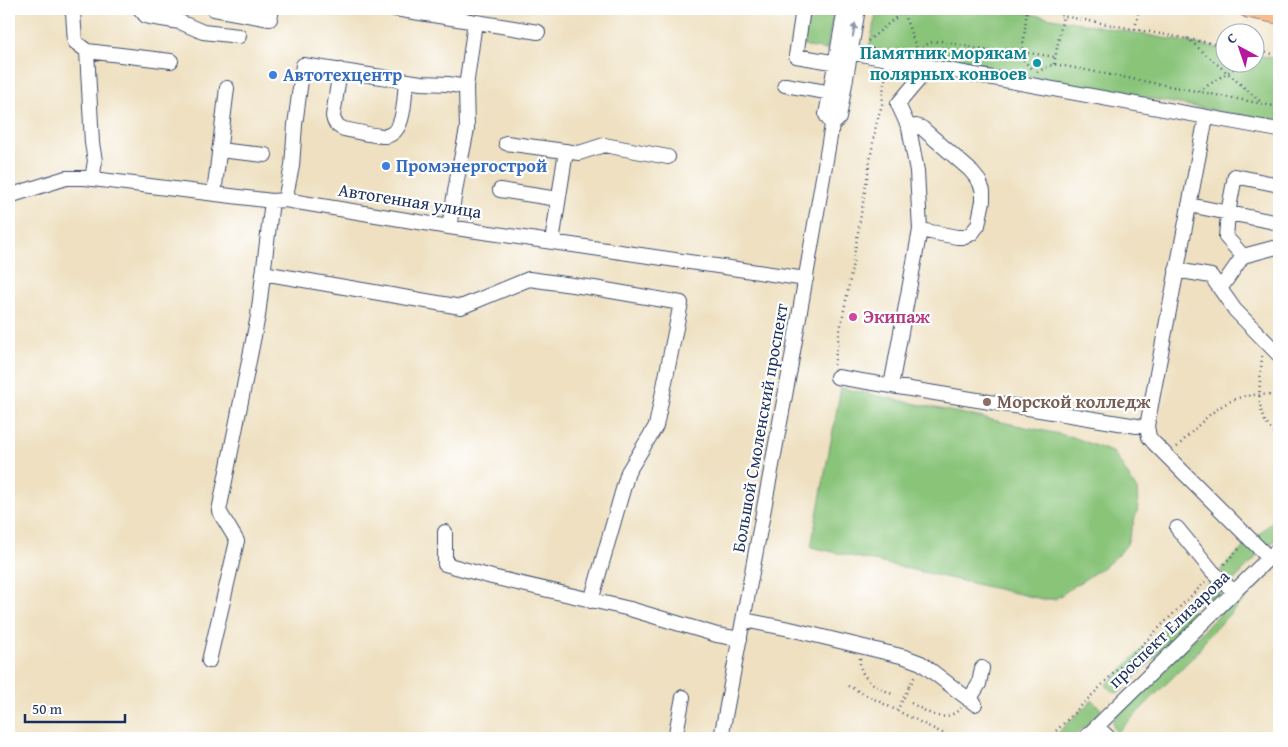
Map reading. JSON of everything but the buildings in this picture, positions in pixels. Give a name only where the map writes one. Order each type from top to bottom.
[{"type":"main road","points":[[1248,9],[1279,15]]},
{"type":"street","points":[[70,9],[72,12],[75,42],[87,51],[170,61]]},
{"type":"street","points":[[140,9],[146,16],[180,22],[203,32],[239,36]]},
{"type":"street","points":[[214,9],[270,19],[272,9]]},
{"type":"street","points":[[396,9],[538,32]]},
{"type":"street","points":[[803,9],[796,56],[847,55],[917,58],[1206,117],[1279,129]]},
{"type":"street","name":"Большой Смоленский проспект","points":[[845,9],[847,55]]},
{"type":"street","name":"Большой Смоленский проспект","points":[[721,738],[806,279],[832,125],[826,115],[836,94],[858,9]]},
{"type":"street","points":[[449,227],[467,129],[466,87],[475,22]]},
{"type":"street","points":[[87,51],[92,143],[95,161],[92,179]]},
{"type":"street","points":[[208,662],[237,542],[219,511],[258,316],[263,273],[279,200],[292,166],[294,125],[303,65],[406,81],[466,87]]},
{"type":"street","points":[[340,70],[333,116],[334,122],[344,129],[377,135],[385,136],[393,133],[399,126],[402,118],[406,81]]},
{"type":"street","points":[[890,386],[920,230],[917,171],[908,128],[898,104],[920,78]]},
{"type":"street","points":[[785,85],[836,94]]},
{"type":"street","points":[[214,194],[227,88]]},
{"type":"street","points":[[1206,117],[1147,426],[1149,437],[1269,558]]},
{"type":"street","points":[[908,128],[916,126],[922,128],[970,170],[979,181],[983,191],[984,201],[978,225],[972,233],[964,237],[957,237],[920,230]]},
{"type":"street","points":[[506,143],[579,153],[604,145],[668,157]]},
{"type":"street","points":[[219,150],[265,155]]},
{"type":"street","points":[[552,242],[566,151]]},
{"type":"street","points":[[1243,256],[1226,237],[1228,213],[1236,176],[1279,185]]},
{"type":"street","name":"Автогенная улица","points":[[9,196],[66,178],[92,179],[279,200],[806,279]]},
{"type":"street","points":[[500,190],[558,199]]},
{"type":"street","points":[[1189,205],[1279,223]]},
{"type":"street","points":[[1220,289],[1243,256],[1273,248]]},
{"type":"street","points":[[1176,270],[1211,276],[1235,310],[1279,356]]},
{"type":"street","points":[[263,273],[461,307],[529,279],[681,303],[656,426],[628,472],[591,601]]},
{"type":"street","points":[[837,377],[1137,426]]},
{"type":"street","points":[[1177,528],[1214,573],[1234,592]]},
{"type":"street","points":[[445,532],[445,564],[630,609],[717,635],[740,639]]},
{"type":"street","name":"проспект Елизарова","points":[[1086,738],[1279,548]]},
{"type":"street","points":[[744,620],[790,629],[905,657],[921,664],[972,702],[979,684],[982,668]]},
{"type":"street","points":[[675,738],[683,697]]},
{"type":"street","points":[[1097,727],[1108,738]]},
{"type":"path","points":[[1022,58],[1027,9]]},
{"type":"path","points":[[1047,9],[1062,16],[1216,44]]},
{"type":"path","points":[[1135,29],[1139,9]]},
{"type":"path","points":[[847,55],[904,10],[917,58]]},
{"type":"path","points":[[1054,64],[1062,16]]},
{"type":"path","points":[[1187,38],[1264,104]]},
{"type":"path","points":[[917,58],[925,46],[933,41],[941,41],[1022,58],[1035,73],[1054,64],[1279,107]]},
{"type":"path","points":[[1022,52],[1055,57]]},
{"type":"path","points":[[1266,53],[1279,56]]},
{"type":"path","points":[[835,361],[876,125],[882,105],[884,83],[889,69]]},
{"type":"path","points":[[1197,92],[1228,73]]},
{"type":"path","points":[[1263,339],[1261,409],[1264,419],[1279,437]]},
{"type":"path","points":[[1167,456],[1213,412],[1229,401],[1246,395],[1260,394],[1279,397]]},
{"type":"path","points":[[1049,738],[1249,539]]},
{"type":"path","points":[[861,647],[859,662],[868,681],[894,695]]},
{"type":"path","points":[[897,710],[913,679]]},
{"type":"path","points":[[848,686],[946,735]]},
{"type":"path","points":[[911,703],[937,717],[944,718],[953,715],[972,702]]},
{"type":"green space","points":[[809,9],[834,9],[827,50],[804,46]]},
{"type":"green space","points":[[877,9],[1002,9],[1216,47],[1216,72],[1266,72],[1266,57],[1279,59],[1279,122],[869,48]]},
{"type":"green space","points":[[841,388],[1073,437],[1114,453],[1137,490],[1138,508],[1127,544],[1109,563],[1055,599],[1042,599],[811,547]]},
{"type":"green space","points":[[1279,514],[1279,536],[1272,543],[1264,545],[1255,538]]},
{"type":"green space","points":[[1249,542],[1257,553],[1254,560],[1232,582],[1220,570]]},
{"type":"green space","points":[[1279,559],[1279,565],[1207,637],[1197,653],[1117,733],[1113,726],[1114,718],[1274,561]]},
{"type":"green space","points":[[1214,577],[1225,589],[1205,608],[1194,597]]},
{"type":"green space","points":[[1187,605],[1193,614],[1193,620],[1120,692],[1111,690],[1106,685]]},
{"type":"green space","points":[[1092,700],[1101,709],[1100,712],[1073,738],[1053,738]]},
{"type":"place","name":"Памятник морякам полярных конвоев","points":[[1037,63]]},
{"type":"place","name":"Автотехцентр","points":[[273,75]]},
{"type":"place","name":"Промэнергострой","points":[[386,166]]},
{"type":"place","name":"Экипаж","points":[[853,317]]},
{"type":"place","name":"Морской колледж","points":[[987,402]]}]
